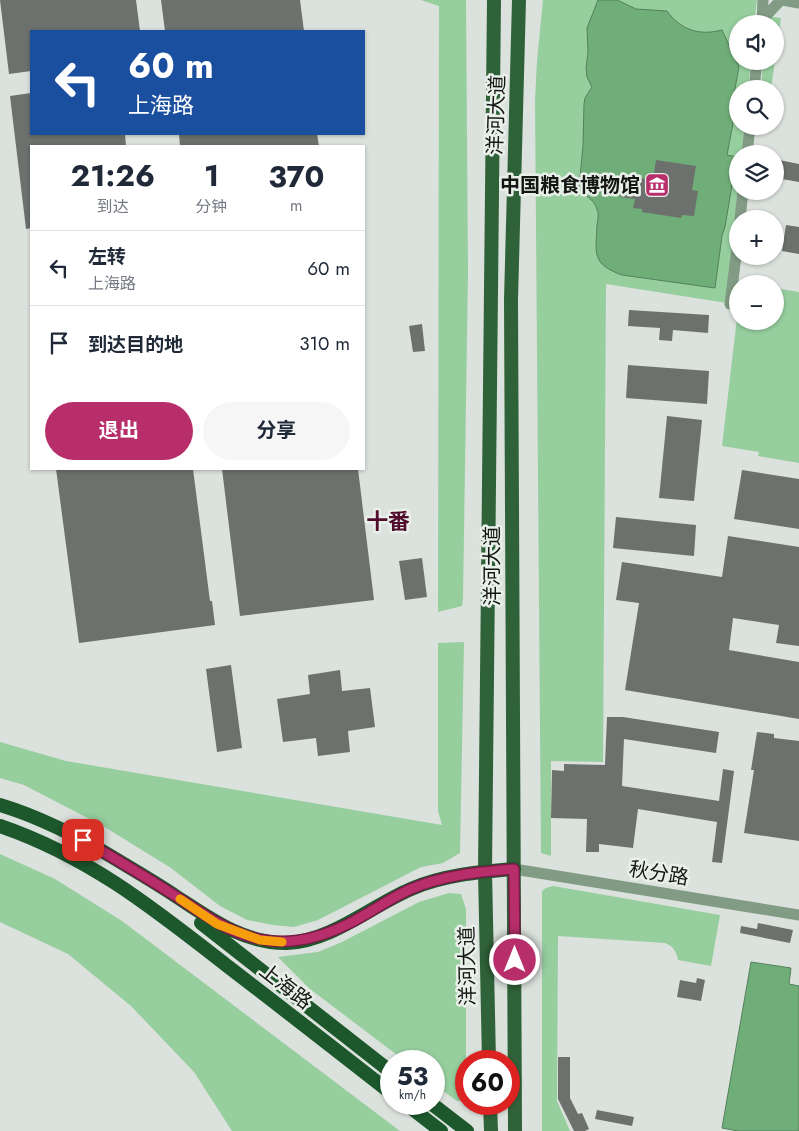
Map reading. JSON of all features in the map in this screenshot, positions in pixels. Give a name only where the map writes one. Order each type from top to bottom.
[{"type":"highway","name":"上海路","points":[[0,805],[26,813],[66,830],[118,860],[217,924],[260,940],[286,942],[307,939],[348,924],[388,900],[412,889],[469,873],[514,869]]},
{"type":"highway","name":"上海路","points":[[0,826],[61,850],[107,876],[154,910],[380,1085]]},
{"type":"highway","name":"上海路","points":[[118,860],[380,1063]]},
{"type":"highway","points":[[445,1114],[467,1131]]},
{"type":"highway","points":[[420,1115],[441,1131]]},
{"type":"main road","name":"洋河大道","points":[[489,1050],[485,871],[494,0]]},
{"type":"main road","name":"洋河大道","points":[[515,1131],[511,300],[519,0]]},
{"type":"main road","points":[[490,1115],[490,1131]]},
{"type":"street","points":[[762,15],[763,0]]},
{"type":"street","points":[[768,15],[782,0],[799,3]]},
{"type":"street","name":"秋分路","points":[[514,869],[799,914]]},
{"type":"shaded area","points":[[421,0],[466,0],[468,271],[463,598],[462,606],[438,612],[439,6]]},
{"type":"shaded area","points":[[543,0],[757,0],[755,15],[729,15],[729,70],[750,70],[749,80],[729,80],[729,135],[743,135],[743,145],[729,145],[729,200],[737,200],[736,210],[729,210],[729,265],[731,265],[727,303],[606,284],[603,762],[551,761],[551,856],[541,853],[535,101]]},
{"type":"shaded area","points":[[598,0],[617,0],[636,9],[667,11],[678,23],[698,32],[722,30],[729,45],[729,70],[738,70],[737,80],[729,80],[729,135],[731,135],[727,155],[729,155],[730,200],[722,236],[715,288],[622,275],[612,271],[600,262],[596,250],[598,211],[594,203],[579,188],[584,104],[585,98],[592,87],[587,77],[586,68],[588,52],[587,28]]},
{"type":"shaded area","points":[[762,70],[774,70],[772,80],[762,80]]},
{"type":"shaded area","points":[[784,290],[799,292],[799,463],[758,456],[759,452],[722,446],[736,330],[784,330]]},
{"type":"shaded area","points":[[464,642],[460,853],[443,863],[421,867],[318,920],[294,927],[247,920],[220,906],[171,868],[103,826],[24,785],[0,778],[0,742],[66,761],[442,825],[438,811],[438,643]]},
{"type":"shaded area","points":[[0,854],[55,879],[122,921],[400,1131],[232,1131],[194,1072],[131,1006],[68,954],[0,922]]},
{"type":"shaded area","points":[[553,886],[720,915],[711,966],[678,960],[671,946],[665,943],[558,936],[557,1101],[570,1131],[542,1131],[542,891]]},
{"type":"shaded area","points":[[449,893],[461,894],[466,909],[466,1050],[455,1050],[455,1100],[445,1092],[445,1050],[390,1050],[310,989],[278,957],[318,952],[342,942],[419,902]]},
{"type":"shaded area","points":[[751,962],[791,968],[789,984],[799,986],[799,1131],[738,1131],[722,1128]]},
{"type":"building","points":[[0,0],[136,0],[140,30],[30,30],[30,71],[9,74]]},
{"type":"building","points":[[161,0],[300,0],[304,30],[165,30]]},
{"type":"building","points":[[30,93],[30,135],[125,135],[126,145],[30,145],[30,228],[26,229],[10,96]]},
{"type":"building","points":[[179,135],[317,135],[319,145],[180,145]]},
{"type":"building","name":"中国粮食博物馆","points":[[656,160],[696,166],[692,190],[698,191],[694,216],[682,215],[681,218],[642,212],[642,209],[633,208],[635,199],[620,197],[623,175],[653,180]]},
{"type":"building","points":[[784,161],[799,164],[799,182],[784,179]]},
{"type":"building","points":[[786,225],[799,227],[799,254],[784,251]]},
{"type":"building","points":[[629,310],[709,315],[708,333],[673,330],[672,341],[659,340],[660,328],[628,326]]},
{"type":"building","points":[[422,324],[425,351],[413,352],[409,326]]},
{"type":"building","points":[[628,365],[709,371],[707,404],[626,398]]},
{"type":"building","points":[[667,416],[702,420],[694,501],[659,498]]},
{"type":"building","points":[[56,470],[193,470],[210,601],[212,601],[215,625],[79,643]]},
{"type":"building","points":[[222,470],[358,470],[374,600],[240,616]]},
{"type":"building","points":[[742,470],[799,479],[799,529],[734,519]]},
{"type":"building","points":[[616,517],[696,525],[694,556],[613,548]]},
{"type":"building","points":[[728,536],[799,547],[799,646],[776,643],[779,625],[733,618],[729,650],[799,662],[799,719],[625,690],[639,603],[616,600],[622,562],[722,577]]},
{"type":"building","points":[[422,558],[427,597],[405,600],[399,561]]},
{"type":"building","points":[[231,665],[242,748],[217,752],[206,669]]},
{"type":"building","points":[[340,670],[342,691],[370,688],[375,727],[348,731],[350,752],[318,756],[316,738],[283,742],[277,699],[310,694],[308,675]]},
{"type":"building","points":[[607,717],[623,717],[719,732],[716,753],[624,739],[622,786],[719,801],[723,769],[734,771],[722,863],[712,862],[717,822],[638,809],[633,848],[599,844],[599,852],[586,852],[587,819],[551,818],[552,770],[564,771],[564,764],[605,765]]},
{"type":"building","points":[[757,732],[774,734],[774,738],[799,741],[799,841],[744,833],[754,770],[751,770]]},
{"type":"building","points":[[758,923],[793,930],[790,943],[740,933],[741,926],[757,929]]},
{"type":"building","points":[[697,978],[705,980],[701,1001],[677,997],[680,980],[696,983]]},
{"type":"building","points":[[558,1057],[570,1057],[570,1098],[578,1114],[582,1113],[589,1129],[585,1131],[574,1131],[558,1099]]},
{"type":"building","points":[[597,1110],[634,1117],[632,1126],[595,1119]]},
{"type":"slow traffic","points":[[180,899],[217,924],[243,935],[260,940],[282,942]]},
{"type":"place","name":"中国粮食博物馆","points":[[657,185]]},
{"type":"district","name":"十番","points":[[388,521]]},
{"type":"route","points":[[83,840],[174,895],[217,924],[260,940],[286,942],[307,939],[348,924],[388,900],[412,889],[469,873],[514,869],[515,960]]}]
